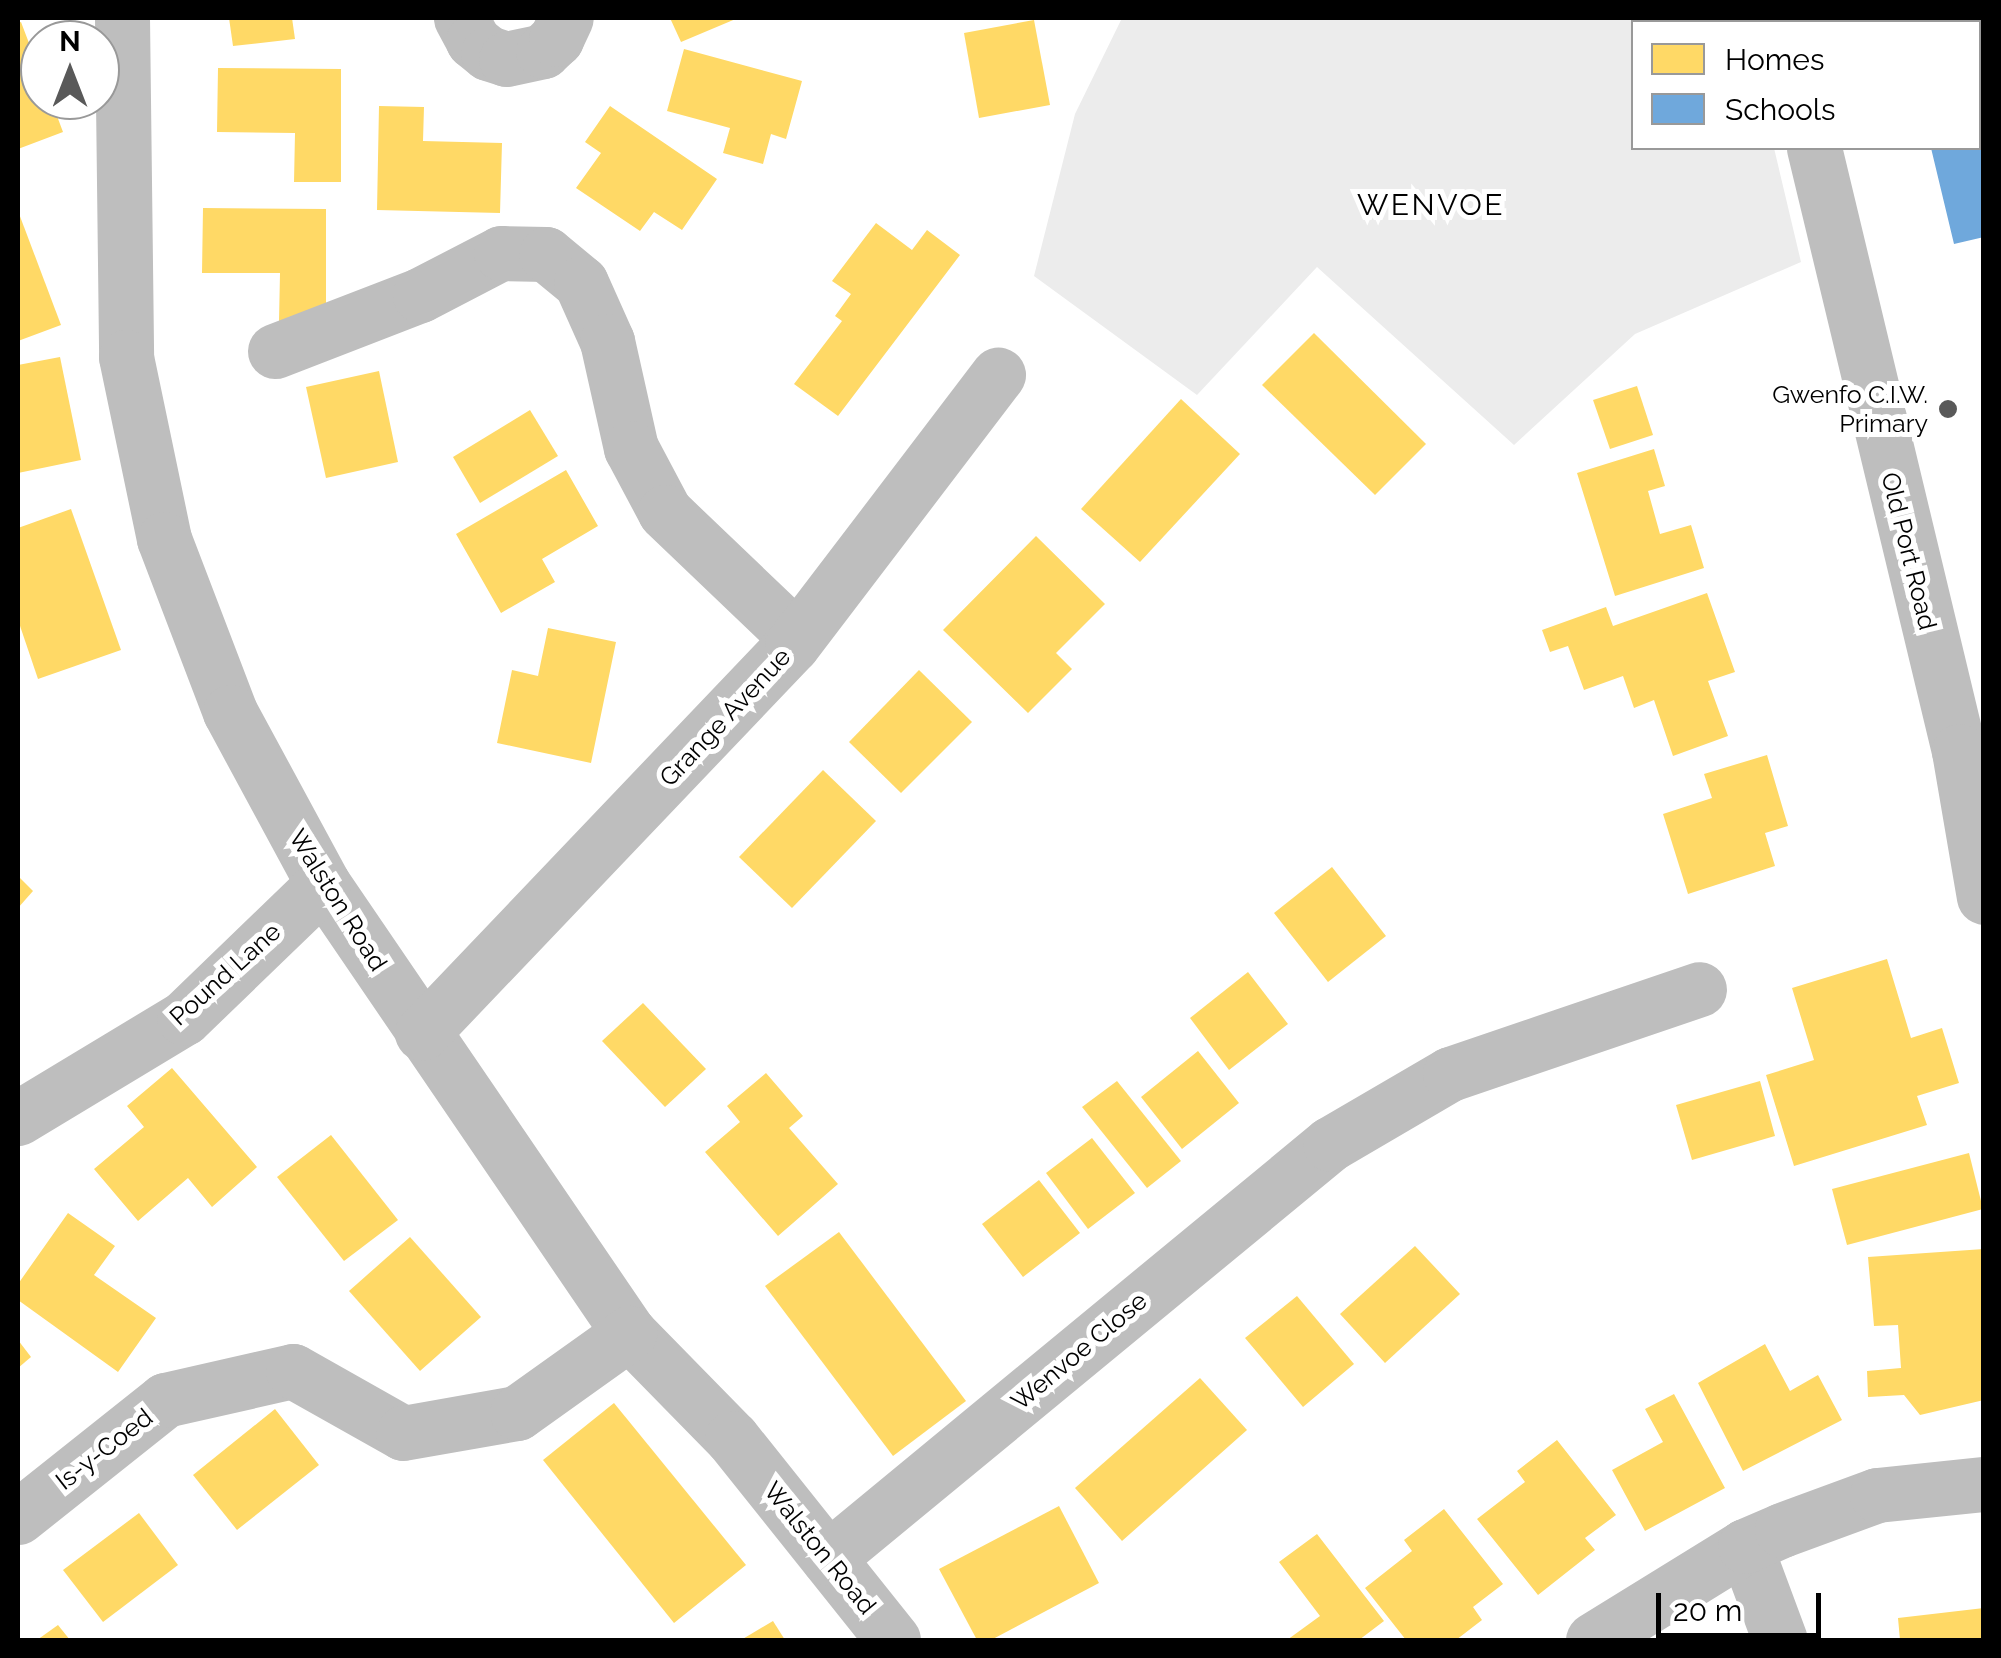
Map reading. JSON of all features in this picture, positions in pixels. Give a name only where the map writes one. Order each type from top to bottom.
[{"type":"street","name":"Walston Road","points":[[122,18],[126,357],[164,539],[230,712],[324,884],[630,1333],[732,1438],[894,1640]]},
{"type":"street","points":[[462,18],[473,41],[488,53],[506,59],[542,50],[556,38],[566,18]]},
{"type":"street","name":"Old Port Road","points":[[1814,150],[1980,841],[1984,897]]},
{"type":"street","points":[[274,351],[420,296],[501,253],[546,254],[580,282],[607,340],[630,448],[665,512],[798,638]]},
{"type":"street","name":"Grange Avenue","points":[[422,1033],[684,764],[798,638],[998,376]]},
{"type":"street","name":"Pound Lane","points":[[18,1118],[184,1018],[324,884]]},
{"type":"street","name":"Wenvoe Close","points":[[828,1558],[1330,1144],[1450,1074],[1699,988]]},
{"type":"street","name":"Is-y-Coed","points":[[18,1517],[165,1400],[293,1371],[403,1433],[517,1413],[630,1333]]},
{"type":"street","points":[[1593,1640],[1745,1546],[1877,1495],[1984,1484]]},
{"type":"street","points":[[1745,1546],[1780,1640]]},
{"type":"shaded area","points":[[1122,18],[1742,18],[1631,20],[1631,150],[1774,150],[1801,262],[1635,334],[1514,445],[1317,267],[1197,395],[1034,276],[1075,114]]},
{"type":"building: Homes","points":[[229,18],[292,18],[295,39],[233,46]]},
{"type":"building: Homes","points":[[670,18],[738,18],[681,42]]},
{"type":"building: Homes","points":[[1034,20],[1050,105],[979,118],[964,33]]},
{"type":"building: Homes","points":[[18,23],[20,120],[58,120],[63,132],[18,149]]},
{"type":"building: Homes","points":[[684,49],[802,81],[786,139],[771,134],[763,164],[723,153],[730,128],[667,111]]},
{"type":"building: Homes","points":[[218,68],[341,69],[341,182],[294,182],[295,133],[217,132]]},
{"type":"building: Homes","points":[[379,106],[424,107],[423,141],[502,143],[500,213],[377,210]]},
{"type":"building: Homes","points":[[610,106],[717,179],[682,230],[654,212],[640,231],[576,188],[601,153],[585,142]]},
{"type":"building: Homes","points":[[203,208],[326,209],[326,323],[279,322],[280,273],[202,273]]},
{"type":"building: Homes","points":[[18,211],[61,325],[18,341]]},
{"type":"building: Homes","points":[[876,223],[912,250],[927,230],[960,255],[838,416],[794,384],[842,321],[835,316],[851,294],[832,281]]},
{"type":"building: Homes","points":[[1314,333],[1426,444],[1375,495],[1262,385]]},
{"type":"building: Homes","points":[[60,357],[81,460],[18,473],[18,365]]},
{"type":"building: Homes","points":[[379,371],[398,462],[326,478],[306,387]]},
{"type":"building: Homes","points":[[1637,386],[1653,435],[1610,449],[1593,400]]},
{"type":"building: Homes","points":[[1181,399],[1240,454],[1140,562],[1081,509]]},
{"type":"building: Homes","points":[[530,410],[558,456],[480,503],[453,457]]},
{"type":"building: Homes","points":[[1654,449],[1665,486],[1648,491],[1660,534],[1691,525],[1704,568],[1615,596],[1577,473]]},
{"type":"building: Homes","points":[[566,470],[598,526],[542,559],[555,582],[501,613],[456,534]]},
{"type":"building: Homes","points":[[71,509],[121,650],[38,679],[18,620],[18,528]]},
{"type":"building: Homes","points":[[1036,536],[1105,604],[1056,653],[1072,669],[1028,713],[943,630]]},
{"type":"building: Homes","points":[[1707,593],[1735,672],[1708,681],[1728,736],[1673,756],[1654,700],[1634,708],[1623,676],[1584,690],[1568,646],[1550,652],[1542,630],[1606,607],[1613,626]]},
{"type":"building: Homes","points":[[548,628],[616,642],[591,763],[497,743],[512,670],[538,676]]},
{"type":"building: Homes","points":[[919,670],[972,722],[901,793],[849,742]]},
{"type":"building: Homes","points":[[1767,755],[1788,826],[1765,833],[1775,866],[1688,894],[1663,814],[1712,798],[1704,774]]},
{"type":"building: Homes","points":[[823,770],[876,821],[792,908],[739,857]]},
{"type":"building: Homes","points":[[1332,867],[1386,936],[1328,982],[1274,913]]},
{"type":"building: Homes","points":[[18,876],[33,891],[18,908]]},
{"type":"building: Homes","points":[[1887,959],[1911,1038],[1942,1028],[1959,1083],[1917,1096],[1927,1125],[1794,1166],[1766,1075],[1814,1060],[1792,988]]},
{"type":"building: Homes","points":[[1248,972],[1288,1024],[1229,1070],[1190,1018]]},
{"type":"building: Homes","points":[[643,1003],[706,1069],[665,1107],[602,1041]]},
{"type":"building: Homes","points":[[1198,1051],[1239,1103],[1182,1149],[1141,1097]]},
{"type":"building: Homes","points":[[172,1068],[257,1167],[212,1207],[188,1178],[138,1221],[94,1169],[144,1127],[127,1106]]},
{"type":"building: Homes","points":[[766,1073],[803,1116],[789,1128],[838,1184],[778,1236],[705,1152],[740,1122],[727,1106]]},
{"type":"building: Homes","points":[[1117,1081],[1181,1161],[1147,1188],[1082,1107]]},
{"type":"building: Homes","points":[[1760,1081],[1775,1136],[1692,1160],[1676,1105]]},
{"type":"building: Homes","points":[[331,1135],[398,1220],[344,1261],[277,1177]]},
{"type":"building: Homes","points":[[1092,1138],[1135,1193],[1088,1229],[1046,1173]]},
{"type":"building: Homes","points":[[1969,1153],[1983,1209],[1847,1245],[1832,1189]]},
{"type":"building: Homes","points":[[1039,1180],[1080,1233],[1023,1277],[982,1224]]},
{"type":"building: Homes","points":[[68,1213],[115,1246],[94,1275],[156,1318],[118,1372],[18,1300],[18,1284]]},
{"type":"building: Homes","points":[[839,1232],[966,1401],[893,1456],[765,1286]]},
{"type":"building: Homes","points":[[410,1237],[481,1317],[420,1371],[349,1291]]},
{"type":"building: Homes","points":[[1415,1246],[1460,1294],[1385,1363],[1340,1314]]},
{"type":"building: Homes","points":[[1984,1249],[1984,1400],[1920,1415],[1904,1395],[1868,1397],[1867,1371],[1901,1368],[1898,1325],[1874,1326],[1868,1257]]},
{"type":"building: Homes","points":[[1297,1296],[1354,1364],[1303,1407],[1245,1338]]},
{"type":"building: Homes","points":[[18,1340],[31,1357],[18,1368]]},
{"type":"building: Homes","points":[[1765,1344],[1790,1391],[1818,1375],[1842,1420],[1743,1471],[1698,1383]]},
{"type":"building: Homes","points":[[1200,1378],[1247,1430],[1122,1541],[1075,1488]]},
{"type":"building: Homes","points":[[1674,1394],[1725,1488],[1645,1531],[1612,1470],[1663,1442],[1645,1409]]},
{"type":"building: Homes","points":[[614,1403],[746,1565],[674,1623],[543,1460]]},
{"type":"building: Homes","points":[[275,1409],[319,1465],[237,1530],[193,1475]]},
{"type":"building: Homes","points":[[1557,1440],[1616,1515],[1585,1538],[1595,1550],[1538,1595],[1477,1519],[1525,1482],[1517,1471]]},
{"type":"building: Homes","points":[[1059,1506],[1099,1583],[991,1640],[977,1640],[939,1569]]},
{"type":"building: Homes","points":[[1444,1509],[1503,1584],[1473,1607],[1482,1620],[1456,1640],[1406,1640],[1365,1588],[1412,1551],[1404,1540]]},
{"type":"building: Homes","points":[[139,1513],[178,1565],[103,1622],[63,1570]]},
{"type":"building: Homes","points":[[1317,1534],[1384,1621],[1359,1640],[1287,1640],[1320,1616],[1279,1562]]},
{"type":"building: Homes","points":[[1984,1608],[1984,1640],[1900,1640],[1898,1618]]},
{"type":"building: Homes","points":[[773,1621],[785,1640],[741,1640]]},
{"type":"building: Homes","points":[[58,1625],[70,1640],[37,1640]]},
{"type":"building: Schools","points":[[1981,142],[1984,237],[1954,244],[1931,150],[1981,150]]},
{"type":"place","name":"Gwenfo C.I.W. Primary","points":[[1948,409]]},
{"type":"district","name":"WENVOE","points":[[1431,205]]}]
